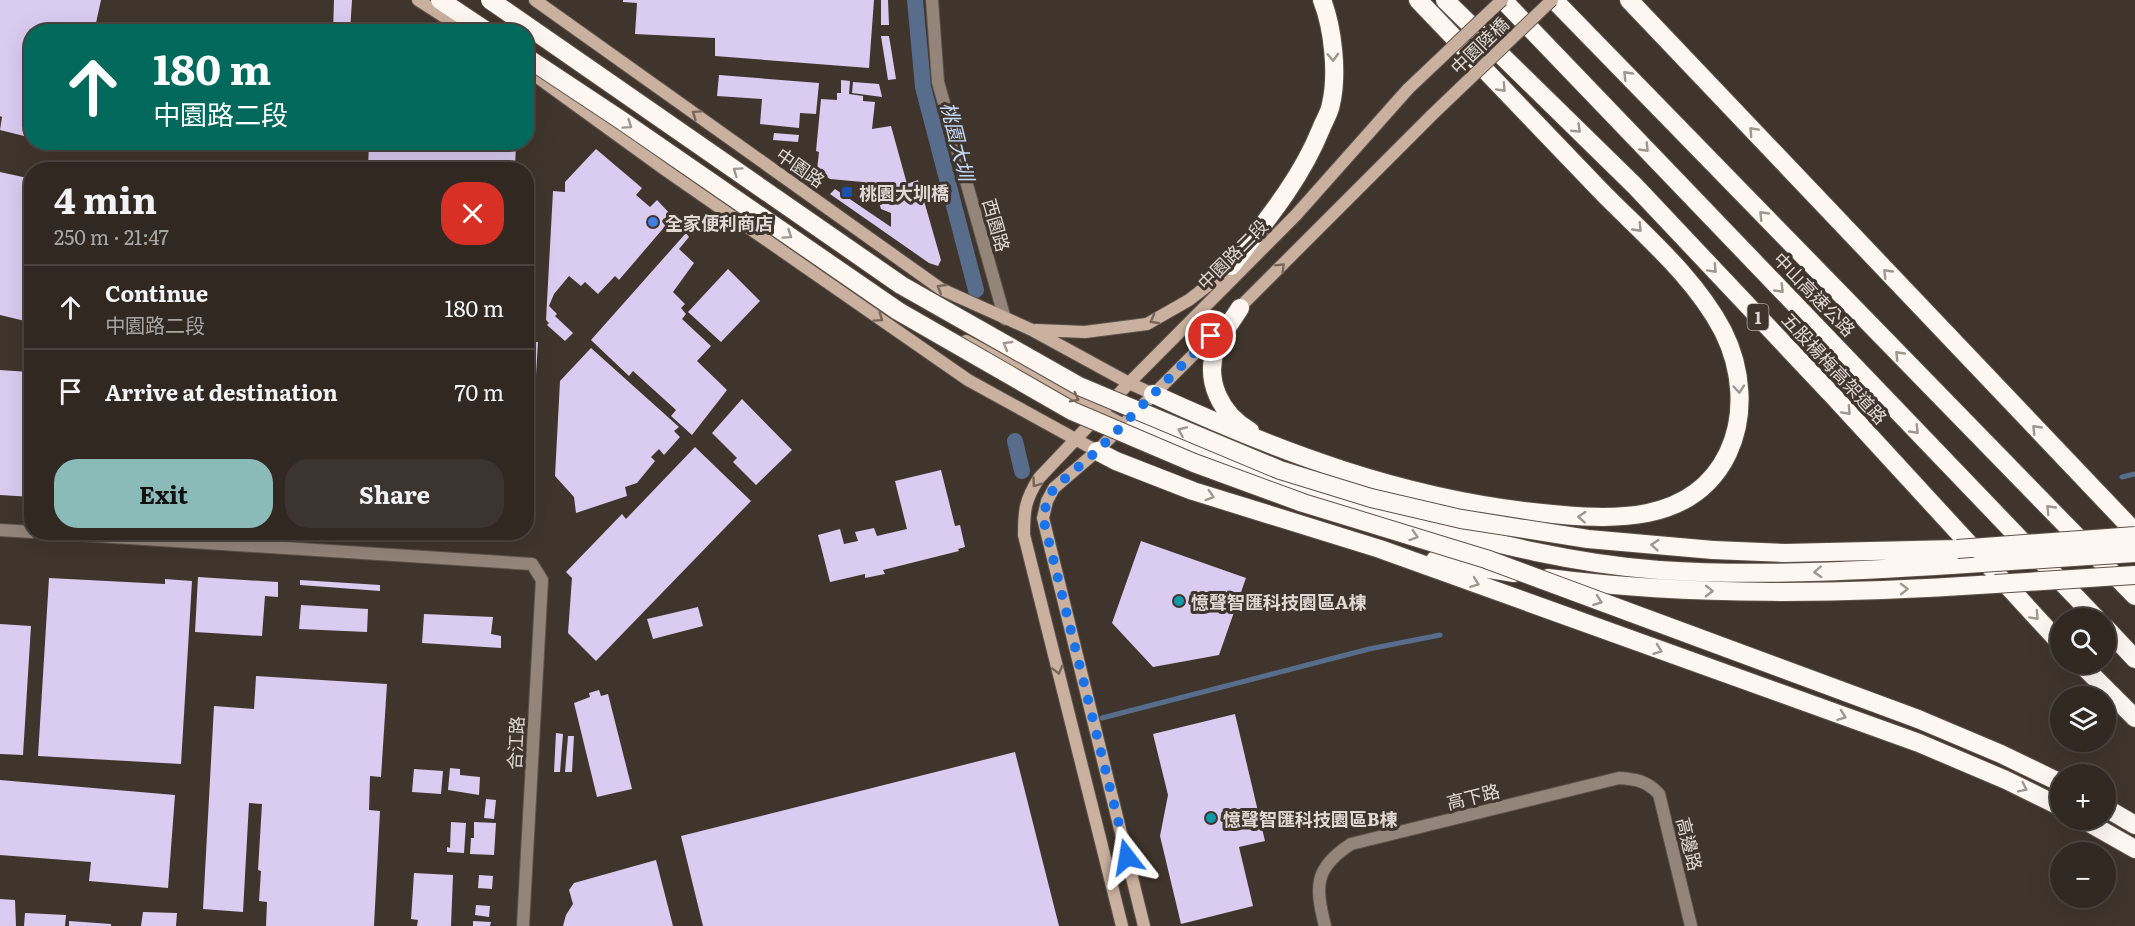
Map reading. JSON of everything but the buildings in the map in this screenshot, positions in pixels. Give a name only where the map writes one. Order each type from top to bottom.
[{"type":"highway","points":[[440,0],[476,24]]},
{"type":"highway","points":[[490,0],[525,24]]},
{"type":"highway","points":[[1232,266],[1292,186],[1314,148],[1331,104],[1334,62],[1329,19],[1322,0]]},
{"type":"highway","points":[[1401,489],[1471,504],[1582,518],[1616,519],[1650,514],[1682,502],[1704,485],[1723,464],[1736,436],[1740,407],[1737,371],[1724,333],[1697,289],[1418,0]]},
{"type":"highway","name":"五股楊梅高架道路","points":[[1445,0],[1635,186],[1835,398],[2050,632]]},
{"type":"highway","name":"中山高速公路","points":[[1502,0],[2086,608]]},
{"type":"highway","name":"中山高速公路","points":[[1553,0],[2135,596]]},
{"type":"highway","points":[[1629,0],[2135,534]]},
{"type":"highway","points":[[534,30],[902,285],[1079,386],[1280,470],[1371,498],[1461,519],[1588,539],[1713,550],[1785,553],[1957,549],[2135,534]]},
{"type":"highway","points":[[534,62],[898,311],[1072,411],[1194,463],[1282,495],[1485,559],[1918,719],[2050,778]]},
{"type":"highway","points":[[1240,308],[1216,347],[1211,367],[1213,384],[1222,407],[1241,426],[1285,451]]},
{"type":"highway","points":[[1153,394],[1285,451],[1401,489],[1564,559]]},
{"type":"highway","points":[[1124,424],[1249,471],[1359,506],[1496,544],[1564,559],[1658,570],[1785,574],[2135,553]]},
{"type":"highway","points":[[1097,451],[1193,491],[1380,549],[1919,743],[2050,802]]},
{"type":"highway","points":[[1380,549],[1486,570],[1609,586],[1684,591],[1784,592],[1937,588],[2135,575]]},
{"type":"highway","points":[[2116,639],[2135,659]]},
{"type":"highway","points":[[2091,674],[2135,718]]},
{"type":"highway","points":[[2116,814],[2135,825]]},
{"type":"highway","points":[[2101,830],[2135,849]]},
{"type":"main road","points":[[418,0],[456,24]]},
{"type":"main road","name":"中園路","points":[[535,0],[941,289],[1032,330],[1153,394]]},
{"type":"main road","name":"中園陸橋","points":[[1408,88],[1502,0]]},
{"type":"main road","name":"中園陸橋","points":[[1240,308],[1432,115],[1553,0]]},
{"type":"main road","points":[[534,75],[968,380],[1097,451]]},
{"type":"main road","name":"中園路二段","points":[[1122,926],[1024,535],[1024,507],[1029,492],[1039,478],[1129,383],[1272,240],[1408,88]]},
{"type":"main road","points":[[1032,330],[1085,333],[1147,324],[1189,300],[1232,266],[1272,240]]},
{"type":"main road","points":[[814,273],[973,344],[1124,424]]},
{"type":"main road","points":[[1144,926],[1043,518],[1047,501],[1054,488],[1097,451],[1240,308]]},
{"type":"street","name":"西園路","points":[[932,0],[938,82],[1005,319]]},
{"type":"street","points":[[0,530],[24,532]]},
{"type":"street","name":"合江路","points":[[160,540],[532,564],[542,580],[523,926]]},
{"type":"street","name":"高下路","points":[[1325,926],[1318,897],[1323,869],[1336,854],[1351,844],[1619,778],[1640,780]]},
{"type":"street","name":"高邊路","points":[[1640,780],[1659,794],[1692,926]]},
{"type":"waterway","name":"桃園大圳","points":[[915,0],[923,87],[976,290]]},
{"type":"waterway","name":"桃園大圳","points":[[1015,441],[1022,471]]},
{"type":"waterway","points":[[2122,477],[2135,474]]},
{"type":"waterway","points":[[1102,718],[1369,649],[1440,635]]},
{"type":"place","name":"桃園大圳橋","points":[[847,192]]},
{"type":"place","name":"全家便利商店","points":[[653,222]]},
{"type":"place","name":"憶聲智匯科技園區A棟","points":[[1179,601]]},
{"type":"place","name":"憶聲智匯科技園區B棟","points":[[1211,818]]},
{"type":"route","points":[[1127,857],[1043,518],[1047,501],[1054,488],[1097,451],[1211,336]]}]
